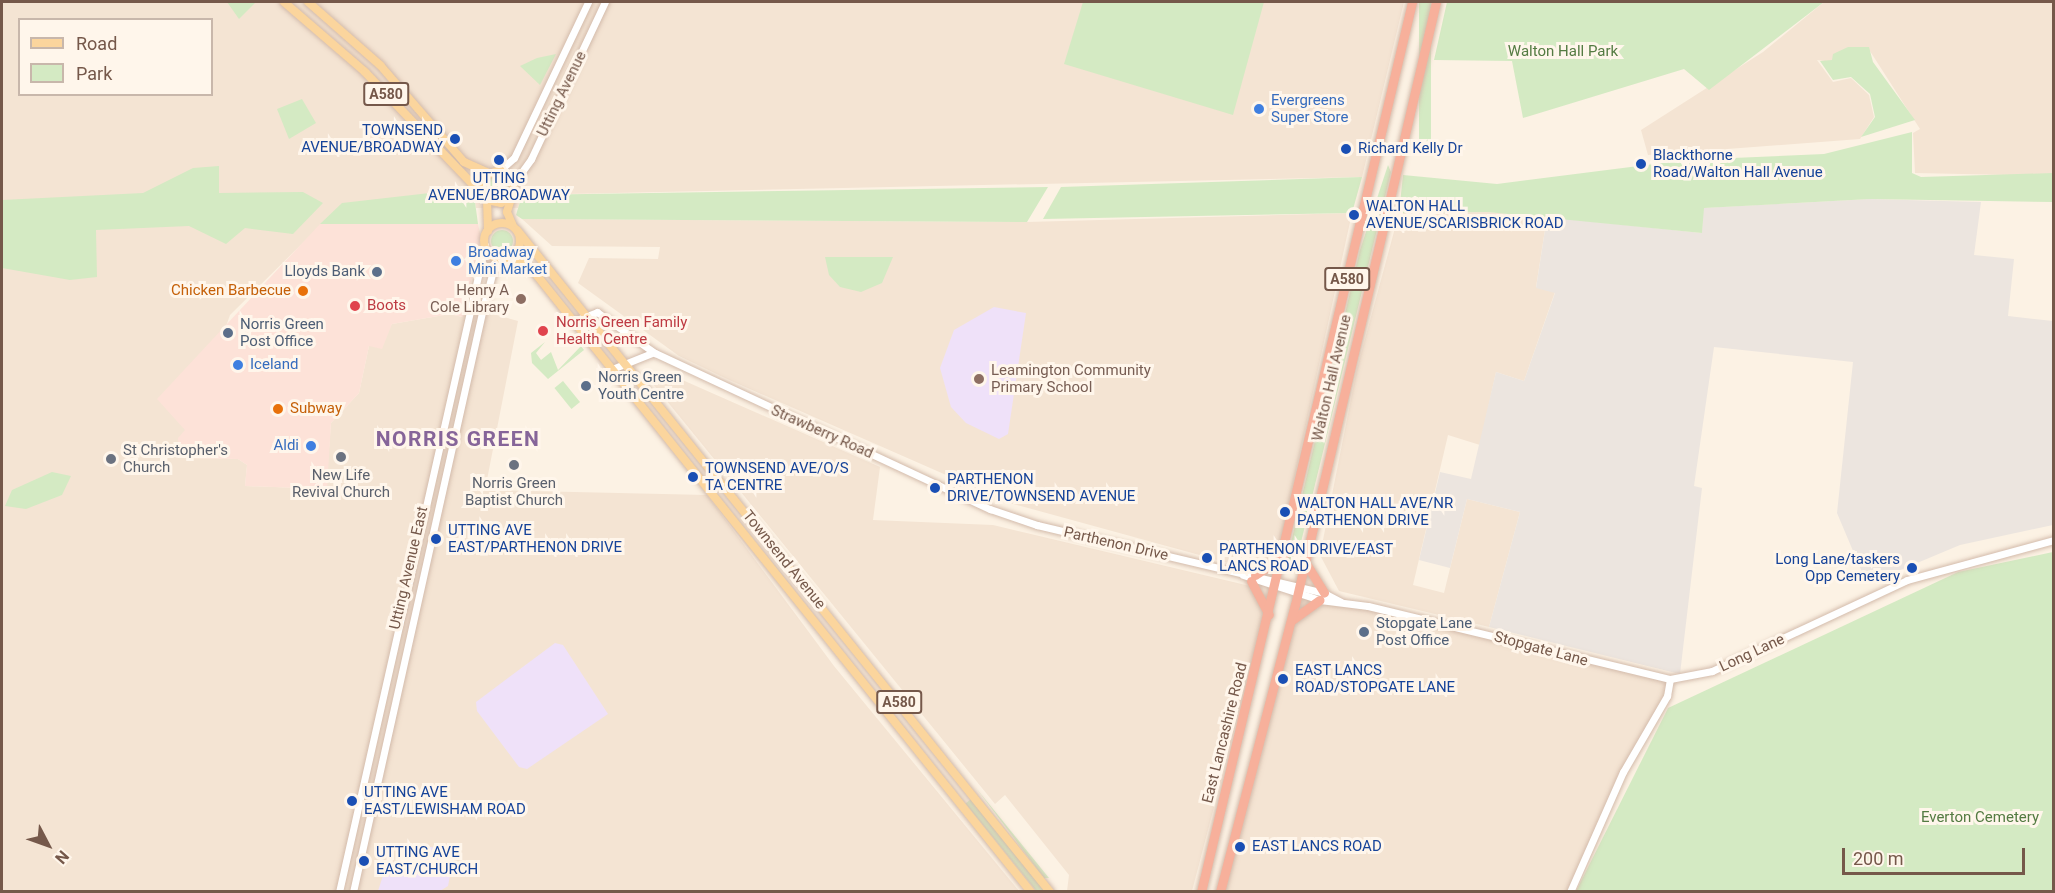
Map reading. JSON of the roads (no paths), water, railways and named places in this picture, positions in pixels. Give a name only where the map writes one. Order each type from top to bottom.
[{"type":"highway","name":"Walton Hall Avenue","points":[[1278,585],[1412,2]]},
{"type":"highway","name":"Walton Hall Avenue","points":[[1298,591],[1436,2]]},
{"type":"highway","points":[[1269,615],[1250,577],[1283,556]]},
{"type":"highway","points":[[1291,621],[1322,597],[1305,562]]},
{"type":"highway","name":"East Lancashire Road","points":[[1201,891],[1278,585]]},
{"type":"highway","name":"A580","points":[[1220,891],[1298,591]]},
{"type":"main road","name":"A580","points":[[284,2],[365,72],[487,200]]},
{"type":"main road","name":"A580","points":[[308,2],[380,65],[464,162],[489,173]]},
{"type":"main road","points":[[481,193],[489,173],[500,170],[513,184],[507,212],[520,245],[508,259]]},
{"type":"main road","points":[[485,245],[488,231],[487,200],[501,203],[510,198]]},
{"type":"main road","points":[[488,231],[502,223],[515,228]]},
{"type":"main road","name":"Townsend Avenue","points":[[515,228],[586,312],[1050,891]]},
{"type":"main road","name":"A580","points":[[485,245],[494,257],[508,259]]},
{"type":"main road","name":"Townsend Avenue","points":[[508,259],[529,266],[1031,891]]},
{"type":"street","name":"Utting Avenue","points":[[500,170],[514,158],[588,2]]},
{"type":"street","name":"Utting Avenue","points":[[513,184],[531,159],[605,2]]},
{"type":"street","name":"Utting Avenue East","points":[[339,891],[485,245]]},
{"type":"street","points":[[478,269],[508,259]]},
{"type":"street","name":"Utting Avenue East","points":[[353,891],[483,308],[498,264]]},
{"type":"street","points":[[574,321],[586,312]]},
{"type":"street","name":"Strawberry Road","points":[[586,312],[597,312],[655,353],[990,509]]},
{"type":"street","points":[[612,369],[643,352],[655,353]]},
{"type":"street","name":"Parthenon Drive","points":[[990,509],[1037,525],[1278,585]]},
{"type":"street","name":"Long Lane","points":[[1670,680],[1712,672],[1907,580],[2054,540]]},
{"type":"street","name":"Stopgate Lane","points":[[1278,585],[1670,680]]},
{"type":"street","points":[[1570,891],[1623,772],[1667,696],[1670,680]]},
{"type":"place","name":"Evergreens Super Store","points":[[1259,109]]},
{"type":"place","name":"TOWNSEND AVENUE/BROADWAY","points":[[455,139]]},
{"type":"place","name":"Richard Kelly Dr","points":[[1346,149]]},
{"type":"place","name":"UTTING AVENUE/BROADWAY","points":[[499,160]]},
{"type":"place","name":"Blackthorne Road/Walton Hall Avenue","points":[[1641,164]]},
{"type":"place","name":"WALTON HALL AVENUE/SCARISBRICK ROAD","points":[[1354,215]]},
{"type":"place","name":"Broadway Mini Market","points":[[456,261]]},
{"type":"place","name":"Lloyds Bank","points":[[377,272]]},
{"type":"place","name":"Chicken Barbecue","points":[[303,291]]},
{"type":"place","name":"Henry A Cole Library","points":[[521,299]]},
{"type":"place","name":"Boots","points":[[355,306]]},
{"type":"place","name":"Norris Green Family Health Centre","points":[[543,331]]},
{"type":"place","name":"Norris Green Post Office","points":[[228,333]]},
{"type":"place","name":"Iceland","points":[[238,365]]},
{"type":"place","name":"Leamington Community Primary School","points":[[979,379]]},
{"type":"place","name":"Norris Green Youth Centre","points":[[586,386]]},
{"type":"place","name":"Subway","points":[[278,409]]},
{"type":"place","name":"Aldi","points":[[311,446]]},
{"type":"place","name":"New Life Revival Church","points":[[341,457]]},
{"type":"place","name":"St Christopher's Church","points":[[111,459]]},
{"type":"place","name":"Norris Green Baptist Church","points":[[514,465]]},
{"type":"place","name":"TOWNSEND AVE/O/S TA CENTRE","points":[[693,477]]},
{"type":"place","name":"PARTHENON DRIVE/TOWNSEND AVENUE","points":[[935,488]]},
{"type":"place","name":"WALTON HALL AVE/NR PARTHENON DRIVE","points":[[1285,512]]},
{"type":"place","name":"UTTING AVE EAST/PARTHENON DRIVE","points":[[436,539]]},
{"type":"place","name":"PARTHENON DRIVE/EAST LANCS ROAD","points":[[1207,558]]},
{"type":"place","name":"Long Lane/taskers Opp Cemetery","points":[[1912,568]]},
{"type":"place","name":"Stopgate Lane Post Office","points":[[1364,632]]},
{"type":"place","name":"EAST LANCS ROAD/STOPGATE LANE","points":[[1283,679]]},
{"type":"place","name":"UTTING AVE EAST/LEWISHAM ROAD","points":[[352,801]]},
{"type":"place","name":"EAST LANCS ROAD","points":[[1240,847]]},
{"type":"place","name":"UTTING AVE EAST/CHURCH","points":[[364,861]]},
{"type":"district","name":"NORRIS GREEN","points":[[458,439]]},
{"type":"park label","name":"Walton Hall Park","points":[[1563,52]]},
{"type":"park label","name":"Everton Cemetery","points":[[1980,818]]}]
